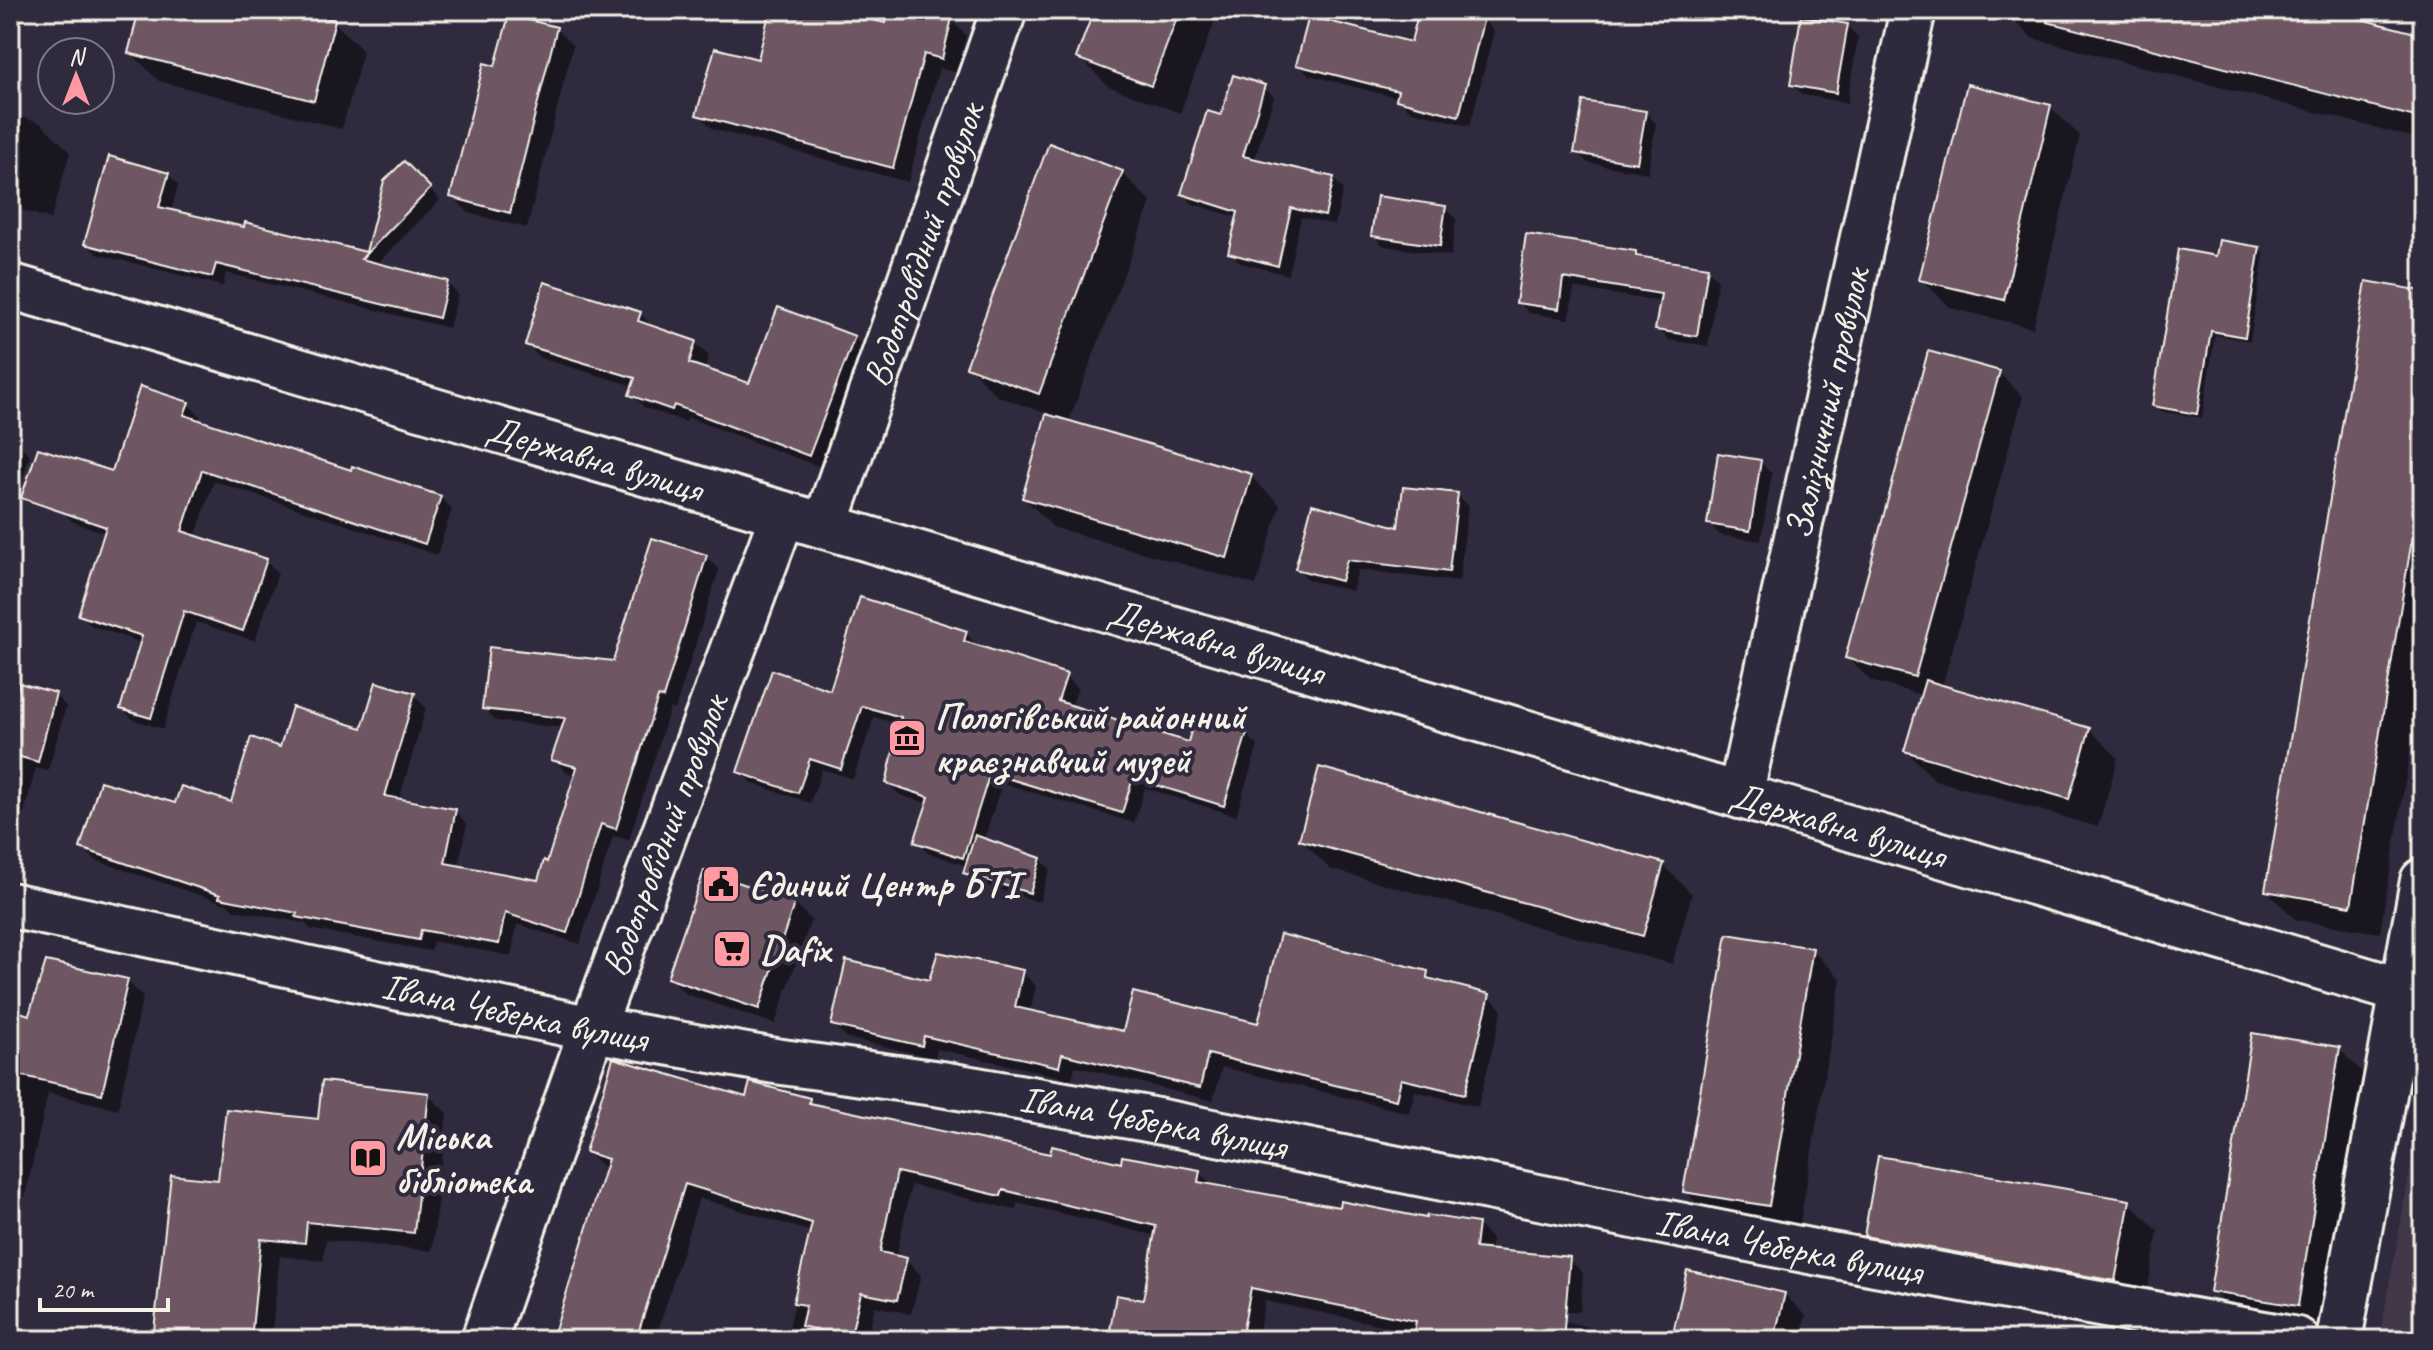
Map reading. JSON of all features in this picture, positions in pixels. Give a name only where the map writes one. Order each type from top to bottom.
[{"type":"street","name":"Водопровідний провулок","points":[[825,526],[1004,10]]},
{"type":"street","name":"Залізничний провулок","points":[[1740,796],[1913,10]]},
{"type":"street","name":"Державна вулиця","points":[[10,286],[2413,995]]},
{"type":"street","name":"Водопровідний провулок","points":[[484,1340],[592,1029],[783,514]]},
{"type":"street","points":[[2339,1340],[2413,995],[2423,881]]},
{"type":"street","name":"Івана Чеберка вулиця","points":[[10,905],[592,1029],[1142,1118],[1809,1251],[2297,1340]]},
{"type":"shaded area","points":[[2423,1100],[2423,1340],[2379,1340]]},
{"type":"building","points":[[139,10],[297,10],[335,20],[314,101],[128,53]]},
{"type":"building","points":[[770,10],[832,10],[885,23],[888,10],[921,10],[952,18],[942,59],[924,54],[893,168],[696,115],[715,48],[758,59]]},
{"type":"building","points":[[1094,10],[1180,10],[1151,86],[1076,58]]},
{"type":"building","points":[[1419,10],[1452,10],[1484,18],[1459,116],[1396,100],[1398,91],[1296,65],[1309,16],[1411,42]]},
{"type":"building","points":[[2048,10],[2326,10],[2423,35],[2423,119],[2047,22]]},
{"type":"building","points":[[509,15],[557,27],[510,213],[450,197],[484,63],[495,66]]},
{"type":"building","points":[[1801,16],[1848,24],[1836,93],[1790,85]]},
{"type":"building","points":[[1233,75],[1265,85],[1243,156],[1334,177],[1325,216],[1291,208],[1278,266],[1228,253],[1238,212],[1181,194],[1207,111],[1221,115]]},
{"type":"building","points":[[1967,84],[2051,105],[2004,300],[1919,280]]},
{"type":"building","points":[[1583,101],[1646,111],[1637,163],[1574,153]]},
{"type":"building","points":[[1049,143],[1123,171],[1039,394],[966,367]]},
{"type":"building","points":[[109,156],[169,173],[159,207],[244,227],[245,222],[366,252],[384,181],[404,161],[431,188],[361,259],[448,281],[439,318],[216,264],[212,277],[84,244]]},
{"type":"building","points":[[1377,196],[1446,206],[1440,246],[1371,236]]},
{"type":"building","points":[[1526,234],[1636,251],[1636,256],[1708,267],[1697,336],[1655,330],[1661,294],[1563,278],[1559,309],[1516,303]]},
{"type":"building","points":[[2219,240],[2260,247],[2245,337],[2211,331],[2197,414],[2152,406],[2178,249],[2216,256]]},
{"type":"building","points":[[2366,281],[2423,291],[2423,473],[2351,906],[2265,891]]},
{"type":"building","points":[[544,282],[641,312],[638,321],[696,341],[689,363],[749,383],[778,307],[855,336],[809,456],[674,405],[672,410],[629,395],[635,378],[525,345]]},
{"type":"building","points":[[1928,351],[2000,371],[1915,677],[1845,658]]},
{"type":"building","points":[[140,386],[189,402],[184,415],[441,496],[425,544],[202,470],[182,531],[267,559],[243,631],[184,611],[151,718],[120,709],[142,636],[78,615],[106,527],[21,498],[38,448],[112,471]]},
{"type":"building","points":[[1046,414],[1252,474],[1227,558],[1022,498]]},
{"type":"building","points":[[1718,453],[1761,460],[1750,531],[1707,524]]},
{"type":"building","points":[[1403,487],[1458,493],[1449,572],[1347,560],[1341,581],[1295,569],[1312,504],[1398,527]]},
{"type":"building","points":[[652,538],[707,555],[663,698],[658,697],[616,829],[601,824],[567,933],[505,913],[499,944],[421,930],[419,940],[296,917],[297,913],[219,898],[220,895],[80,848],[100,781],[175,803],[181,786],[231,802],[251,737],[280,747],[292,707],[362,728],[376,682],[415,693],[385,796],[456,809],[445,863],[538,880],[544,860],[547,862],[577,767],[551,760],[565,718],[482,709],[489,647],[613,661]]},
{"type":"building","points":[[860,597],[967,631],[964,641],[1067,674],[1058,701],[1188,742],[1195,717],[1247,733],[1224,806],[1133,778],[1122,813],[990,773],[963,858],[914,842],[929,797],[886,783],[901,717],[862,706],[841,769],[810,759],[798,793],[737,772],[772,670],[830,690]]},
{"type":"building","points":[[1925,680],[2090,728],[2069,799],[1904,751]]},
{"type":"building","points":[[19,683],[56,693],[38,762],[10,754],[10,717]]},
{"type":"building","points":[[1319,767],[1664,863],[1643,936],[1299,840]]},
{"type":"building","points":[[975,835],[1041,858],[1030,893],[963,873]]},
{"type":"building","points":[[704,871],[795,901],[759,1009],[667,978]]},
{"type":"building","points":[[1280,934],[1428,971],[1427,978],[1490,994],[1465,1094],[1401,1079],[1396,1100],[1208,1054],[1200,1088],[1062,1054],[1059,1067],[924,1036],[922,1046],[831,1025],[846,960],[929,980],[938,952],[1023,970],[1015,1007],[1123,1031],[1133,992],[1258,1023]]},
{"type":"building","points":[[1727,934],[1813,948],[1769,1206],[1683,1192]]},
{"type":"building","points":[[46,961],[128,979],[102,1094],[10,1073],[10,1042],[17,1011],[29,1015]]},
{"type":"building","points":[[2252,1033],[2340,1047],[2298,1306],[2210,1292]]},
{"type":"building","points":[[613,1058],[746,1097],[750,1082],[810,1098],[809,1103],[1050,1154],[1052,1146],[1121,1163],[1122,1156],[1200,1170],[1198,1182],[1339,1207],[1340,1201],[1426,1218],[1427,1215],[1478,1223],[1475,1248],[1570,1257],[1563,1340],[1412,1340],[1416,1321],[1251,1288],[1241,1340],[1167,1340],[1110,1330],[1116,1295],[1143,1300],[1156,1226],[1003,1190],[1001,1196],[897,1172],[880,1252],[907,1258],[897,1300],[861,1293],[850,1338],[801,1326],[806,1305],[793,1303],[812,1223],[685,1184],[636,1340],[552,1340],[608,1159],[585,1152]]},
{"type":"building","points":[[322,1081],[429,1093],[414,1233],[307,1222],[305,1243],[261,1239],[251,1340],[153,1340],[171,1175],[218,1180],[226,1109],[318,1119]]},
{"type":"building","points":[[1878,1156],[2130,1200],[2115,1281],[1864,1236]]},
{"type":"building","points":[[1687,1270],[1785,1293],[1774,1340],[1705,1340],[1673,1333]]},
{"type":"place","name":"Пологівський районний краєзнавчий музей","points":[[907,738]]},
{"type":"place","name":"Єдиний Центр БТІ","points":[[721,884]]},
{"type":"place","name":"Dafix","points":[[732,949]]},
{"type":"place","name":"Міська бібліотека","points":[[368,1158]]}]
